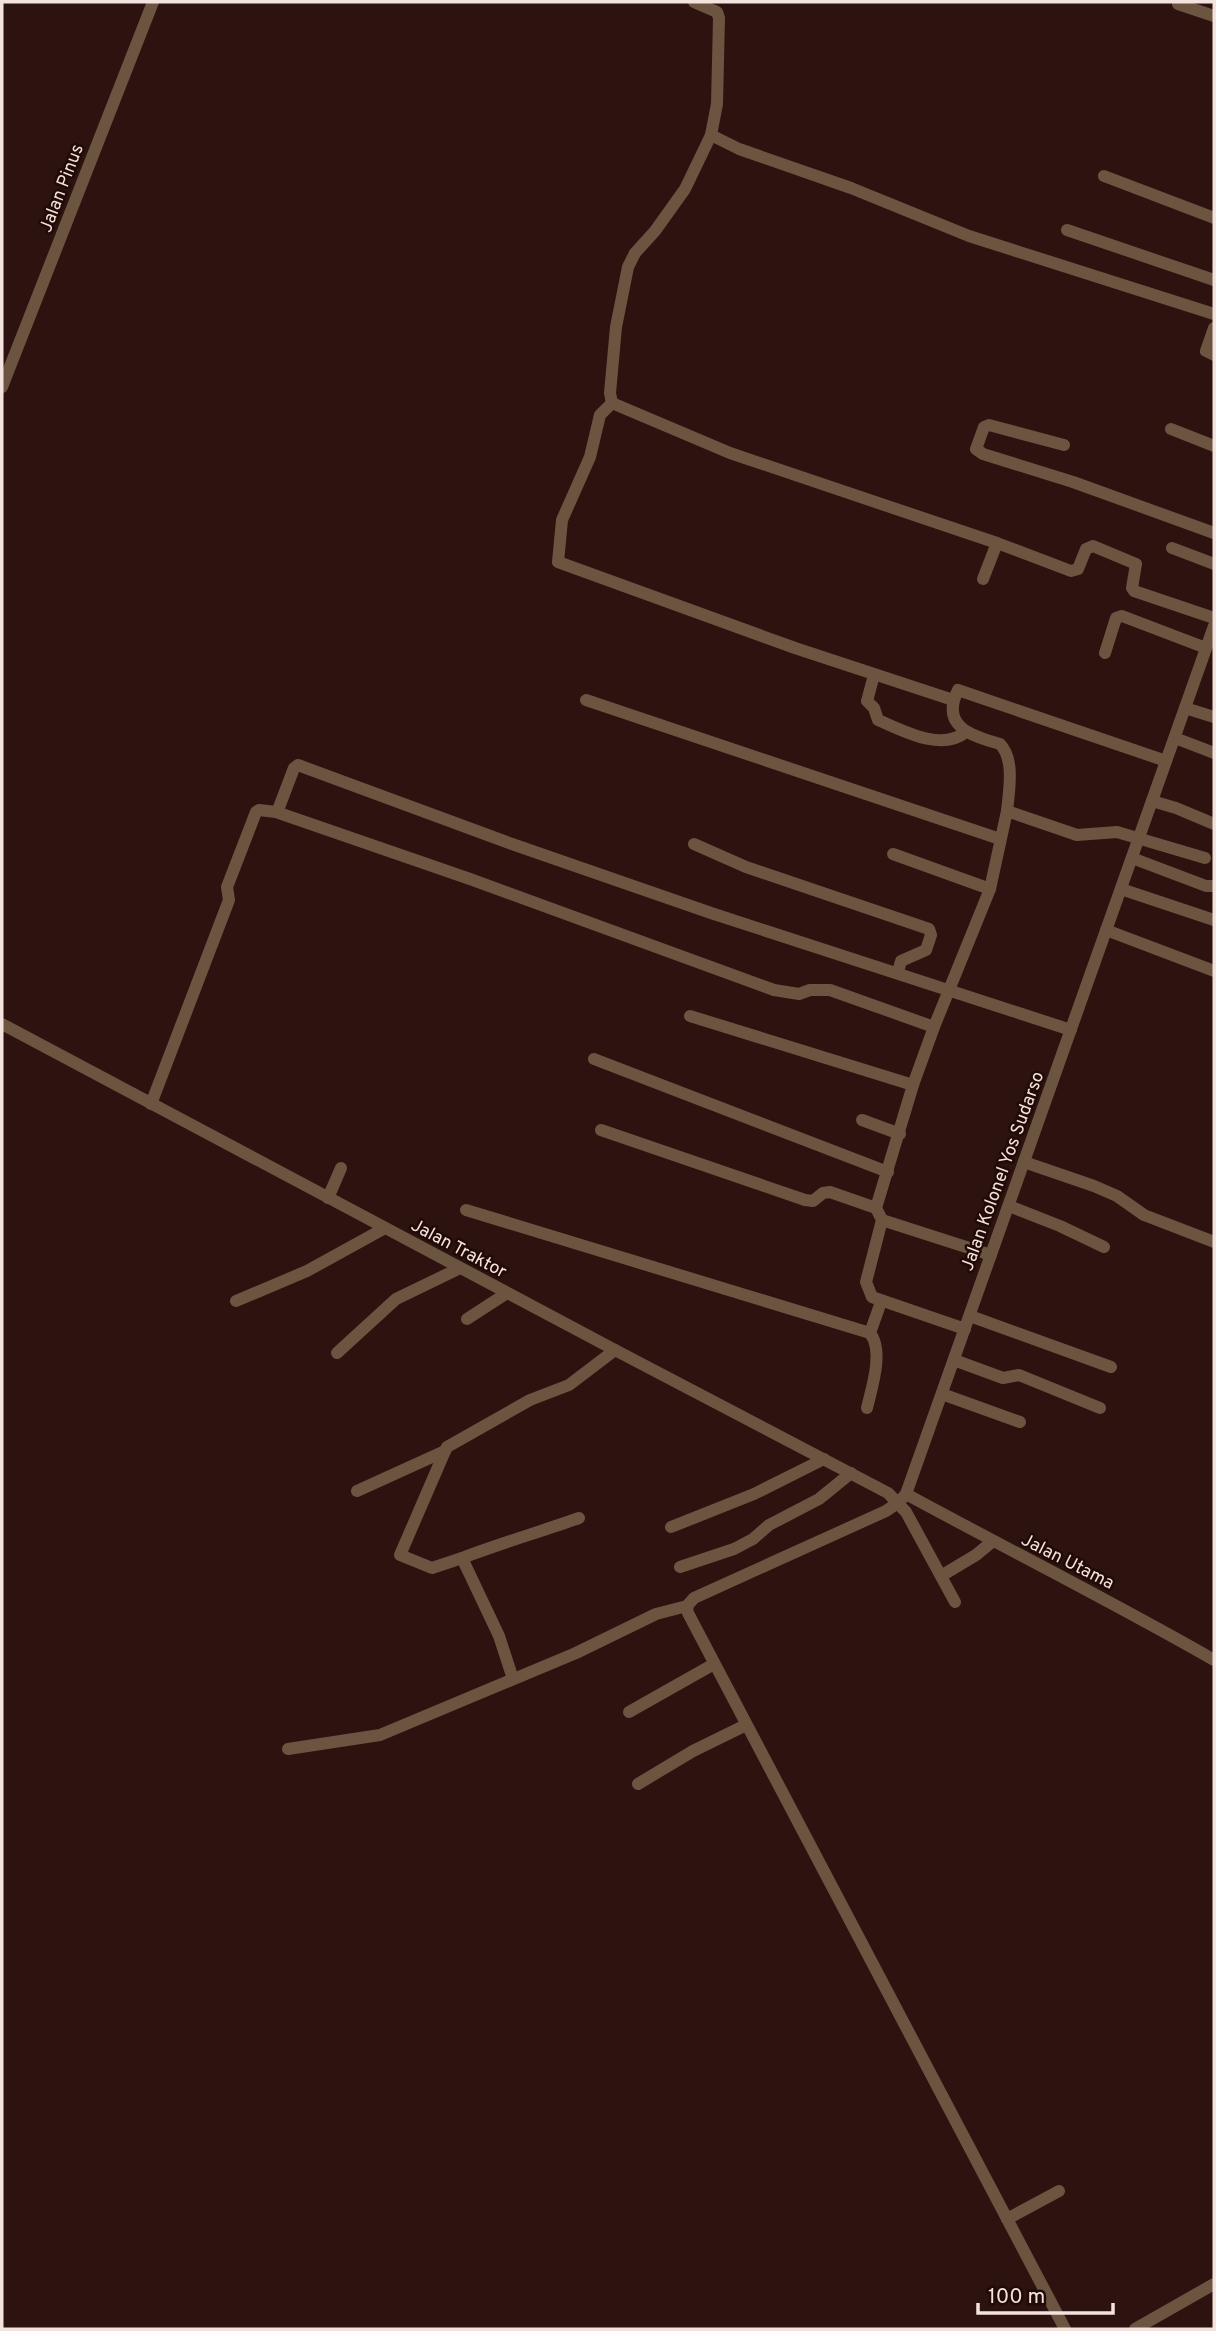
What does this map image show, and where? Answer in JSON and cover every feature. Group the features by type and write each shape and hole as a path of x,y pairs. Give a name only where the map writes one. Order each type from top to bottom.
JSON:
{"street":[{"name":"Jalan Pinus","path":"2,387 153,2"},
{"path":"612,403 610,393 616,327 628,267 635,253 655,231 685,189 711,135 718,104 719,18 717,12 694,2"},
{"path":"1178,4 1214,16"},
{"path":"711,135 739,149 851,188 969,236 1214,314"},
{"path":"1104,176 1214,218"},
{"path":"1068,230 1214,280"},
{"path":"1214,328 1206,349 1214,355"},
{"path":"612,403 730,453 1073,571 1078,569 1086,549 1093,546 1136,564 1132,588 1134,591 1214,618"},
{"path":"612,403 600,415 590,457 562,520 558,562 874,675 953,700"},
{"path":"1065,445 989,425 984,427 976,449 983,454 1073,482 1214,533"},
{"path":"1171,429 1214,446"},
{"path":"983,579 997,543"},
{"path":"1172,548 1214,564"},
{"path":"1105,653 1116,618 1122,616 1208,653"},
{"name":"Jalan Kolonel Yos Sudarso","path":"903,1498 1185,708 1208,653 1214,626"},
{"path":"874,675 867,701 874,708 878,720 940,741 957,739 966,732"},
{"path":"965,1329 881,1302 872,1297 866,1282 888,1172 913,1085 948,990 990,889 1007,811 1009,766 1005,749 1000,744 966,732 954,718 953,700 960,690 1166,761"},
{"path":"586,700 1000,839"},
{"path":"1185,708 1214,717"},
{"path":"1175,737 1214,753"},
{"path":"276,812 295,766 300,765 512,844 834,954 898,972 1071,1030"},
{"path":"1152,801 1214,824"},
{"path":"151,1104 229,900 227,887 256,812 262,809 470,879 774,990 799,994 810,990 830,990 934,1027"},
{"path":"1007,811 1077,835 1113,831 1205,858"},
{"path":"694,844 746,867 929,929 931,935 926,950 901,961 898,972"},
{"path":"892,854 990,889"},
{"path":"1132,858 1206,886 1214,886"},
{"path":"1121,889 1214,920"},
{"path":"1107,930 1214,971"},
{"path":"690,1016 913,1085"},
{"name":"Jalan Traktor","path":"2,1024 615,1350 888,1493 903,1498"},
{"path":"594,1059 888,1172"},
{"path":"862,1121 900,1134"},
{"path":"601,1130 805,1200 815,1201 823,1193 830,1192 879,1214 991,1255"},
{"path":"1024,1162 1094,1186 1117,1196 1144,1215 1214,1242"},
{"path":"328,1198 341,1168"},
{"path":"1009,1206 1104,1247"},
{"path":"466,1210 870,1333 875,1341 875,1358 874,1378 867,1408"},
{"path":"236,1301 307,1271 385,1228"},
{"path":"337,1353 396,1299 460,1268"},
{"path":"467,1320 507,1293"},
{"path":"870,1333 881,1302"},
{"path":"970,1316 1111,1367"},
{"path":"579,1518 513,1538 432,1568 400,1555 447,1447 530,1400 569,1385 615,1350"},
{"path":"954,1360 1003,1378 1019,1375 1100,1408"},
{"path":"942,1394 1020,1422"},
{"path":"357,1491 445,1451"},
{"path":"671,1527 754,1494 824,1459"},
{"path":"680,1567 734,1549 753,1539 769,1525 819,1499 851,1473"},
{"path":"288,1749 380,1735 411,1724 576,1653 656,1614 687,1605 694,1598 886,1511 903,1498 955,1602"},
{"name":"Jalan Utama","path":"903,1498 1136,1615 1214,1660"},
{"path":"941,1576 976,1555 993,1541"},
{"path":"462,1558 499,1636 513,1679"},
{"path":"687,1605 688,1613 714,1664 1065,2329"},
{"path":"629,1712 714,1664"},
{"path":"638,1784 693,1751 746,1725"},
{"path":"1007,2218 1059,2191"},
{"path":"1135,2329 1214,2284"}]}
